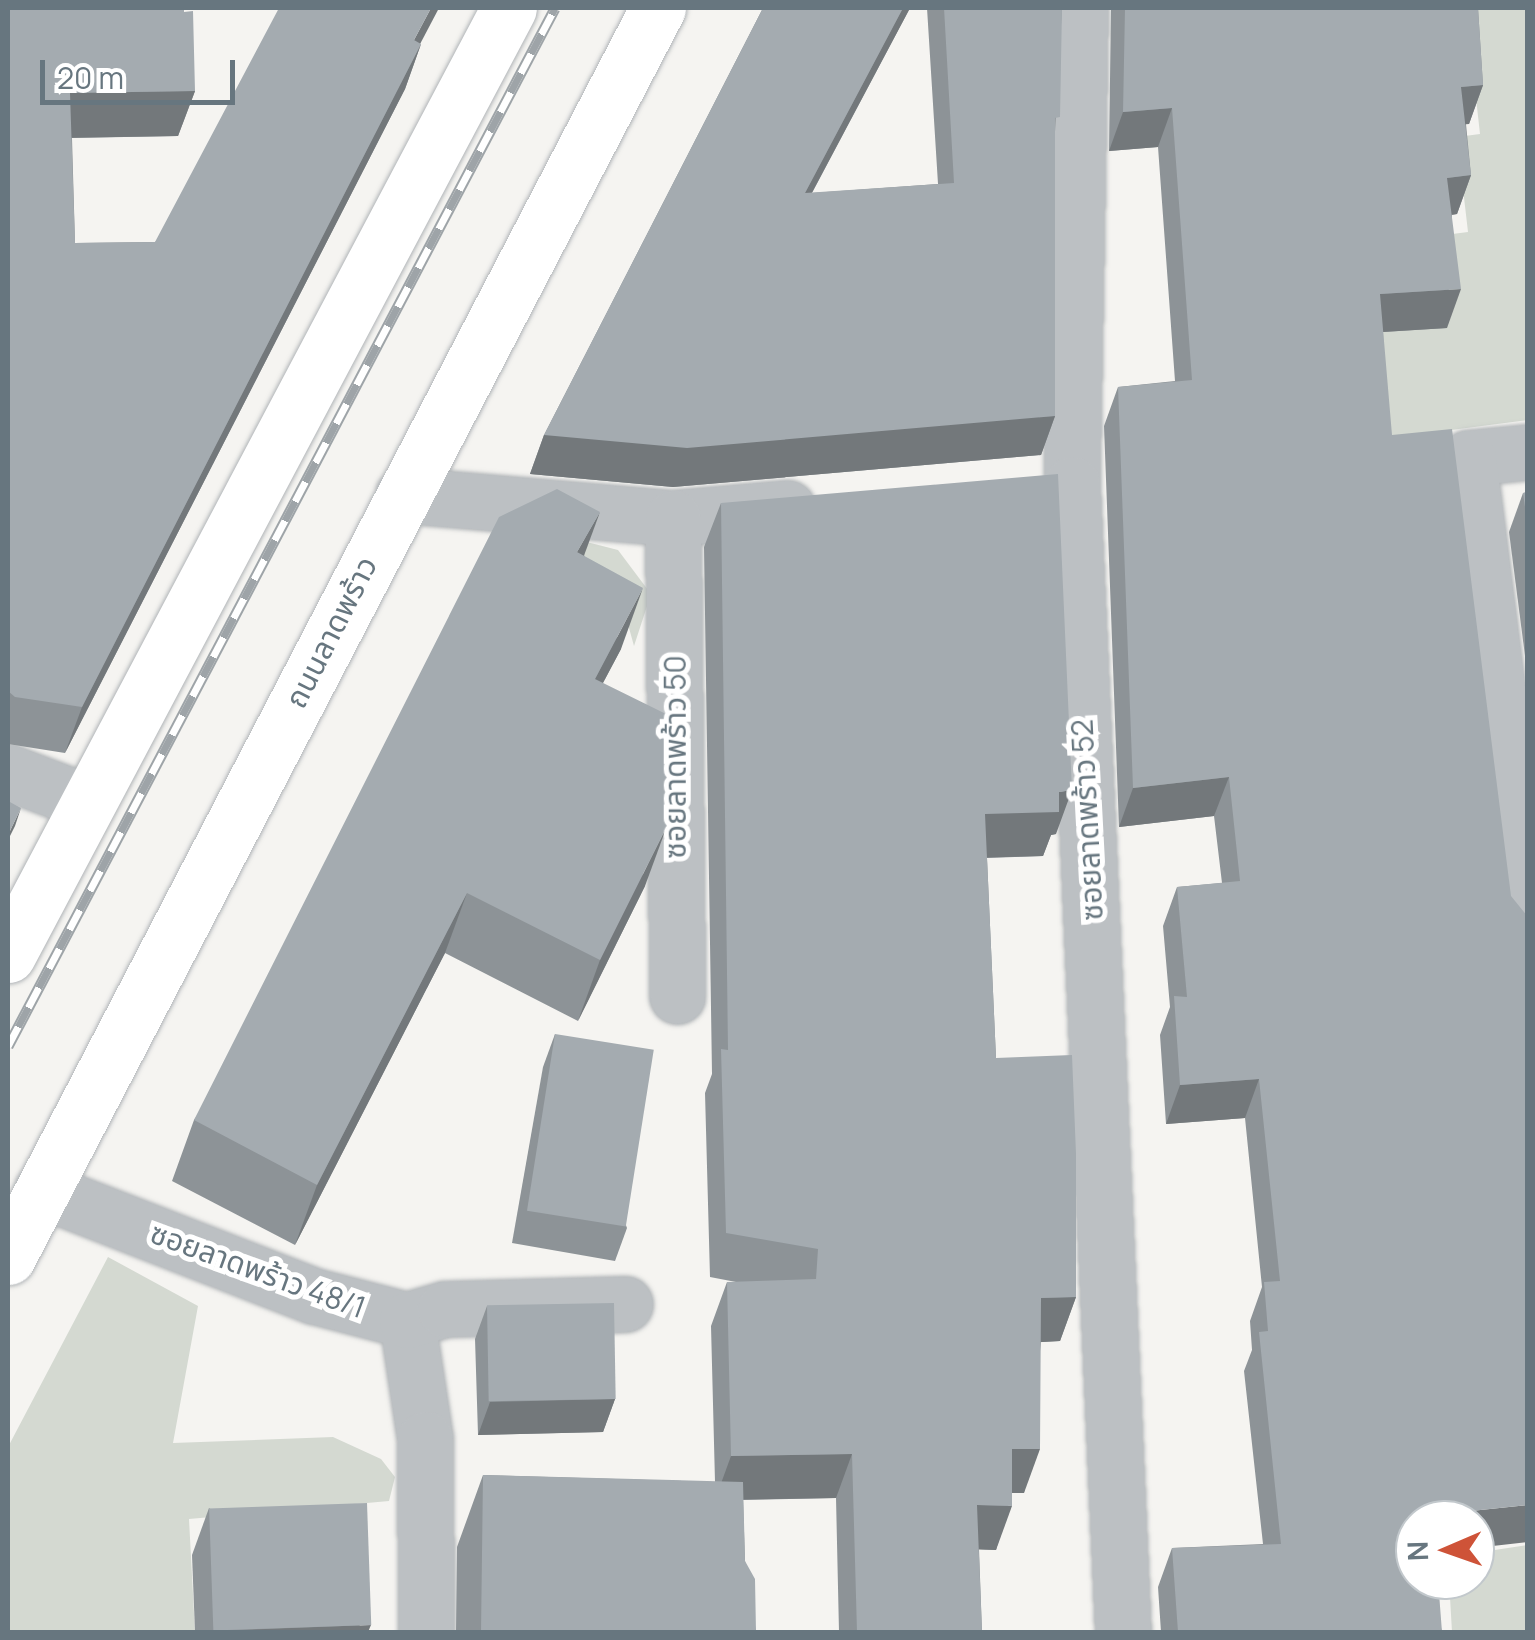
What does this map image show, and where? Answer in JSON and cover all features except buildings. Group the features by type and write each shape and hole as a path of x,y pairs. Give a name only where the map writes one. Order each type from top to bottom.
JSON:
{"main road":[{"name":"ถนนลาดพร้าว","path":"8,1258 658,8"},
{"path":"8,954 499,11"}],"street":[{"name":"ซอยลาดพร้าว 52","path":"1080,8 1072,484 1123,1632"},
{"path":"1528,452 1468,458 1528,931"},
{"path":"1016,489 1072,484"},
{"path":"403,494 673,518 844,503"},
{"name":"ซอยลาดพร้าว 50","path":"673,518 677,996"},
{"path":"8,772 86,802"},
{"name":"ซอยลาดพร้าว 48/1","path":"42,1190 314,1296 407,1320 425,1438 426,1632"},
{"path":"407,1320 445,1309 625,1304"}],"shaded area":[{"path":"1466,8 1527,8 1527,420 1390,438 1366,245 1468,232 1457,137 1480,134"},
{"path":"571,538 618,550 651,594 634,646 618,588 535,549"},
{"path":"108,1257 198,1306 173,1443 333,1437 381,1459 395,1477 389,1501 189,1519 195,1632 8,1632 8,1447"},
{"path":"1527,1545 1527,1632 1452,1632 1450,1600 1495,1600 1495,1550"}],"railway":[{"path":"8,1046 555,8"}]}
